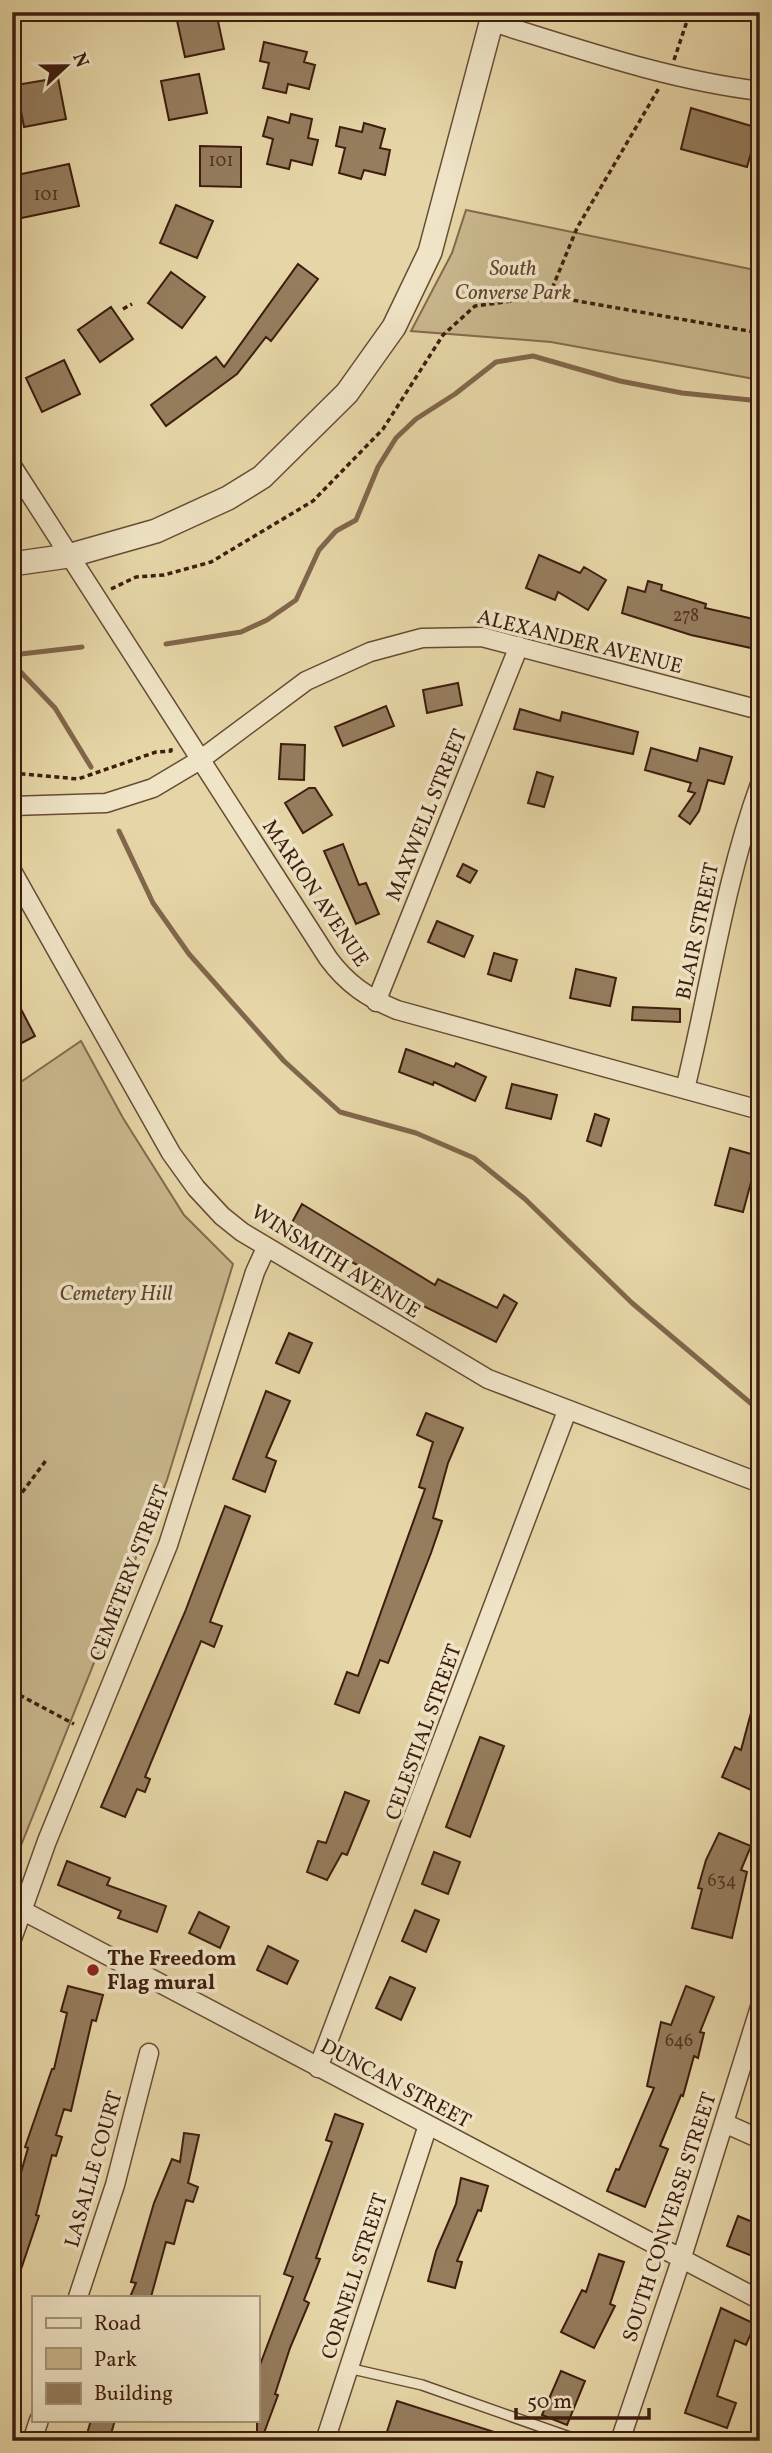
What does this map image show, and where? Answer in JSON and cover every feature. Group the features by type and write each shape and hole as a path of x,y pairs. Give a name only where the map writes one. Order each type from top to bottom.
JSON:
{"street":[{"path":"12,564 68,556 156,531 228,498 262,477 347,393 394,327 430,251 493,17 566,47 666,73 760,91"},
{"name":"MARION AVENUE","path":"12,466 328,958 349,983 376,1002 760,1110"},
{"name":"ALEXANDER AVENUE","path":"12,806 106,803 153,788 200,760 306,681 370,652 422,638 452,635 482,638 760,710"},
{"name":"MAXWELL STREET","path":"376,1002 519,646"},
{"name":"BLAIR STREET","path":"685,1090 732,873 760,784"},
{"name":"WINSMITH AVENUE","path":"12,872 171,1153 196,1188 222,1216 266,1248 488,1379 760,1483"},
{"name":"CEMETERY STREET","path":"12,1939 17,1908 168,1545 255,1272 266,1248"},
{"name":"CELESTIAL STREET","path":"318,2068 567,1411"},
{"name":"DUNCAN STREET","path":"17,1908 760,2300"},
{"name":"SOUTH CONVERSE STREET","path":"624,2440 760,2007"},
{"name":"LASALLE COURT","path":"78,2296 115,2185 149,2053"},
{"path":"724,2123 760,2139"},
{"name":"CORNELL STREET","path":"325,2441 428,2125"},
{"path":"32,2441 37,2422"}],"lane":[{"path":"348,2368 422,2385 581,2441"}],"path":[{"path":"549,296 577,228 676,57 690,12"},
{"path":"109,590 136,577 164,575 211,562 313,501 383,429 443,335 475,306 549,296 760,333"},
{"path":"123,309 132,304"},
{"path":"12,773 78,779 156,752 171,751"},
{"path":"12,1506 47,1460"},
{"path":"12,1691 74,1724"}],"green space":[{"name":"South Converse Park","path":"466,210 760,271 760,380 551,342 411,331 452,253"},
{"name":"Cemetery Hill","path":"81,1041 123,1118 184,1215 233,1264 167,1480 12,1868 12,1088"}],"building":[{"path":"191,12 216,12 224,49 185,57 176,16"},
{"path":"264,42 307,52 304,62 315,65 309,89 288,84 286,93 263,88 269,63 260,61"},
{"path":"199,74 207,113 169,120 161,81"},
{"path":"58,78 66,119 24,127 16,85"},
{"path":"691,108 758,128 747,167 681,149"},
{"path":"291,114 312,119 308,138 318,140 312,165 291,160 289,169 267,164 273,139 263,136 268,117 289,123"},
{"path":"364,123 385,129 380,148 390,150 385,175 364,170 361,179 339,173 345,148 336,146 340,127 362,132"},
{"path":"200,146 241,147 241,187 200,186"},
{"path":"69,164 79,206 12,220 12,176"},
{"path":"176,205 213,221 197,258 160,243"},
{"path":"298,264 318,279 271,341 266,337 237,374 166,426 151,405 216,357 224,367"},
{"path":"171,272 205,297 182,328 148,303"},
{"path":"111,307 133,339 100,362 78,330"},
{"path":"64,360 80,394 42,412 26,378"},
{"path":"539,555 580,573 584,567 606,580 588,610 558,592 555,600 526,588"},
{"path":"648,581 662,585 661,590 706,604 705,608 758,620 751,648 691,635 622,613 628,587 645,592"},
{"path":"458,683 462,705 427,713 423,690"},
{"path":"386,706 394,726 343,746 335,727"},
{"path":"520,709 560,721 562,712 638,732 633,754 514,729"},
{"path":"281,744 305,745 304,780 279,779"},
{"path":"651,748 697,761 700,748 732,757 724,784 708,780 699,811 690,824 679,816 695,793 688,791 691,783 645,770"},
{"path":"537,772 553,777 544,807 528,803"},
{"path":"309,788 315,788 332,815 303,833 285,803"},
{"path":"343,844 359,885 366,883 379,914 356,924 324,851"},
{"path":"463,864 477,871 470,883 457,876"},
{"path":"437,921 473,936 464,957 428,942"},
{"path":"494,953 517,960 511,981 488,974"},
{"path":"576,969 616,978 610,1006 570,998"},
{"path":"12,992 35,1036 12,1048"},
{"path":"633,1007 680,1009 680,1022 632,1020"},
{"path":"406,1049 454,1067 456,1063 486,1077 475,1101 434,1082 433,1085 399,1072"},
{"path":"512,1084 557,1095 551,1119 506,1108"},
{"path":"595,1114 609,1119 601,1146 587,1141"},
{"path":"730,1148 758,1156 743,1212 715,1205"},
{"path":"302,1204 435,1285 438,1279 497,1308 504,1295 517,1303 496,1342 407,1298 382,1282 383,1279 289,1228"},
{"path":"289,1333 312,1343 299,1373 276,1363"},
{"path":"266,1391 290,1401 266,1457 276,1461 265,1492 233,1479"},
{"path":"426,1413 463,1428 448,1463 433,1518 442,1521 431,1553 388,1663 380,1660 359,1713 335,1704 347,1672 358,1676 425,1489 419,1487 433,1442 417,1435"},
{"path":"225,1506 250,1516 210,1622 222,1626 214,1647 201,1641 145,1777 150,1779 145,1792 137,1789 125,1817 101,1807 185,1612"},
{"path":"755,1698 760,1699 760,1794 722,1777 735,1747 741,1750"},
{"path":"480,1737 504,1746 470,1837 446,1827"},
{"path":"345,1792 369,1801 347,1855 342,1853 327,1880 307,1872 318,1841 326,1843"},
{"path":"719,1833 751,1846 741,1870 747,1872 732,1938 692,1928 702,1889 698,1888 706,1860"},
{"path":"434,1852 460,1862 448,1894 422,1884"},
{"path":"67,1861 110,1878 107,1885 166,1906 157,1932 118,1918 121,1911 58,1885"},
{"path":"415,1910 439,1920 426,1952 402,1941"},
{"path":"199,1912 229,1927 220,1948 189,1933"},
{"path":"268,1946 298,1961 287,1984 257,1970"},
{"path":"390,1977 415,1988 401,2020 376,2008"},
{"path":"68,1986 103,1995 96,2021 92,2020 71,2111 64,2109 56,2135 62,2137 56,2156 52,2155 36,2215 39,2216 16,2284 12,2283 12,2204 28,2148 25,2147 54,2069 67,2013 61,2011"},
{"path":"686,1986 714,1997 700,2032 704,2033 698,2058 694,2056 683,2096 681,2095 660,2146 668,2149 645,2207 607,2191 616,2169 619,2170 654,2088 647,2086 661,2022 671,2025"},
{"path":"335,2114 363,2124 316,2258 320,2259 304,2300 309,2303 290,2348 275,2394 278,2395 261,2441 257,2441 259,2368 293,2277 284,2274 332,2142 326,2140"},
{"path":"184,2133 199,2135 188,2183 198,2187 193,2202 186,2200 174,2244 166,2242 151,2296 130,2296 136,2283 131,2282 154,2203 172,2159 180,2162"},
{"path":"461,2178 488,2186 481,2211 478,2210 457,2261 462,2262 455,2288 428,2281 436,2251 456,2204"},
{"path":"738,2216 760,2225 760,2259 727,2246"},
{"path":"599,2254 624,2262 610,2304 615,2306 594,2348 561,2332 582,2290 586,2292"},
{"path":"721,2308 755,2324 746,2345 735,2340 717,2396 736,2403 727,2428 685,2413"},
{"path":"561,2371 585,2381 567,2425 542,2415"},
{"path":"397,2401 513,2438 513,2441 384,2441"},
{"path":"90,2422 114,2422 109,2441 85,2441"}],"waterway":[{"path":"166,644 241,632 267,620 296,600 319,550 336,531 356,520 378,467 396,438 416,419 455,394 496,362 533,356 620,381 682,393 760,401"},
{"path":"12,655 82,647"},
{"path":"12,663 55,708 91,767"},
{"path":"119,831 153,903 189,954 284,1061 340,1112 416,1133 474,1158 525,1199 632,1303 760,1411"}],"place":[{"name":"The Freedom Flag mural","path":"93,1970"}]}
